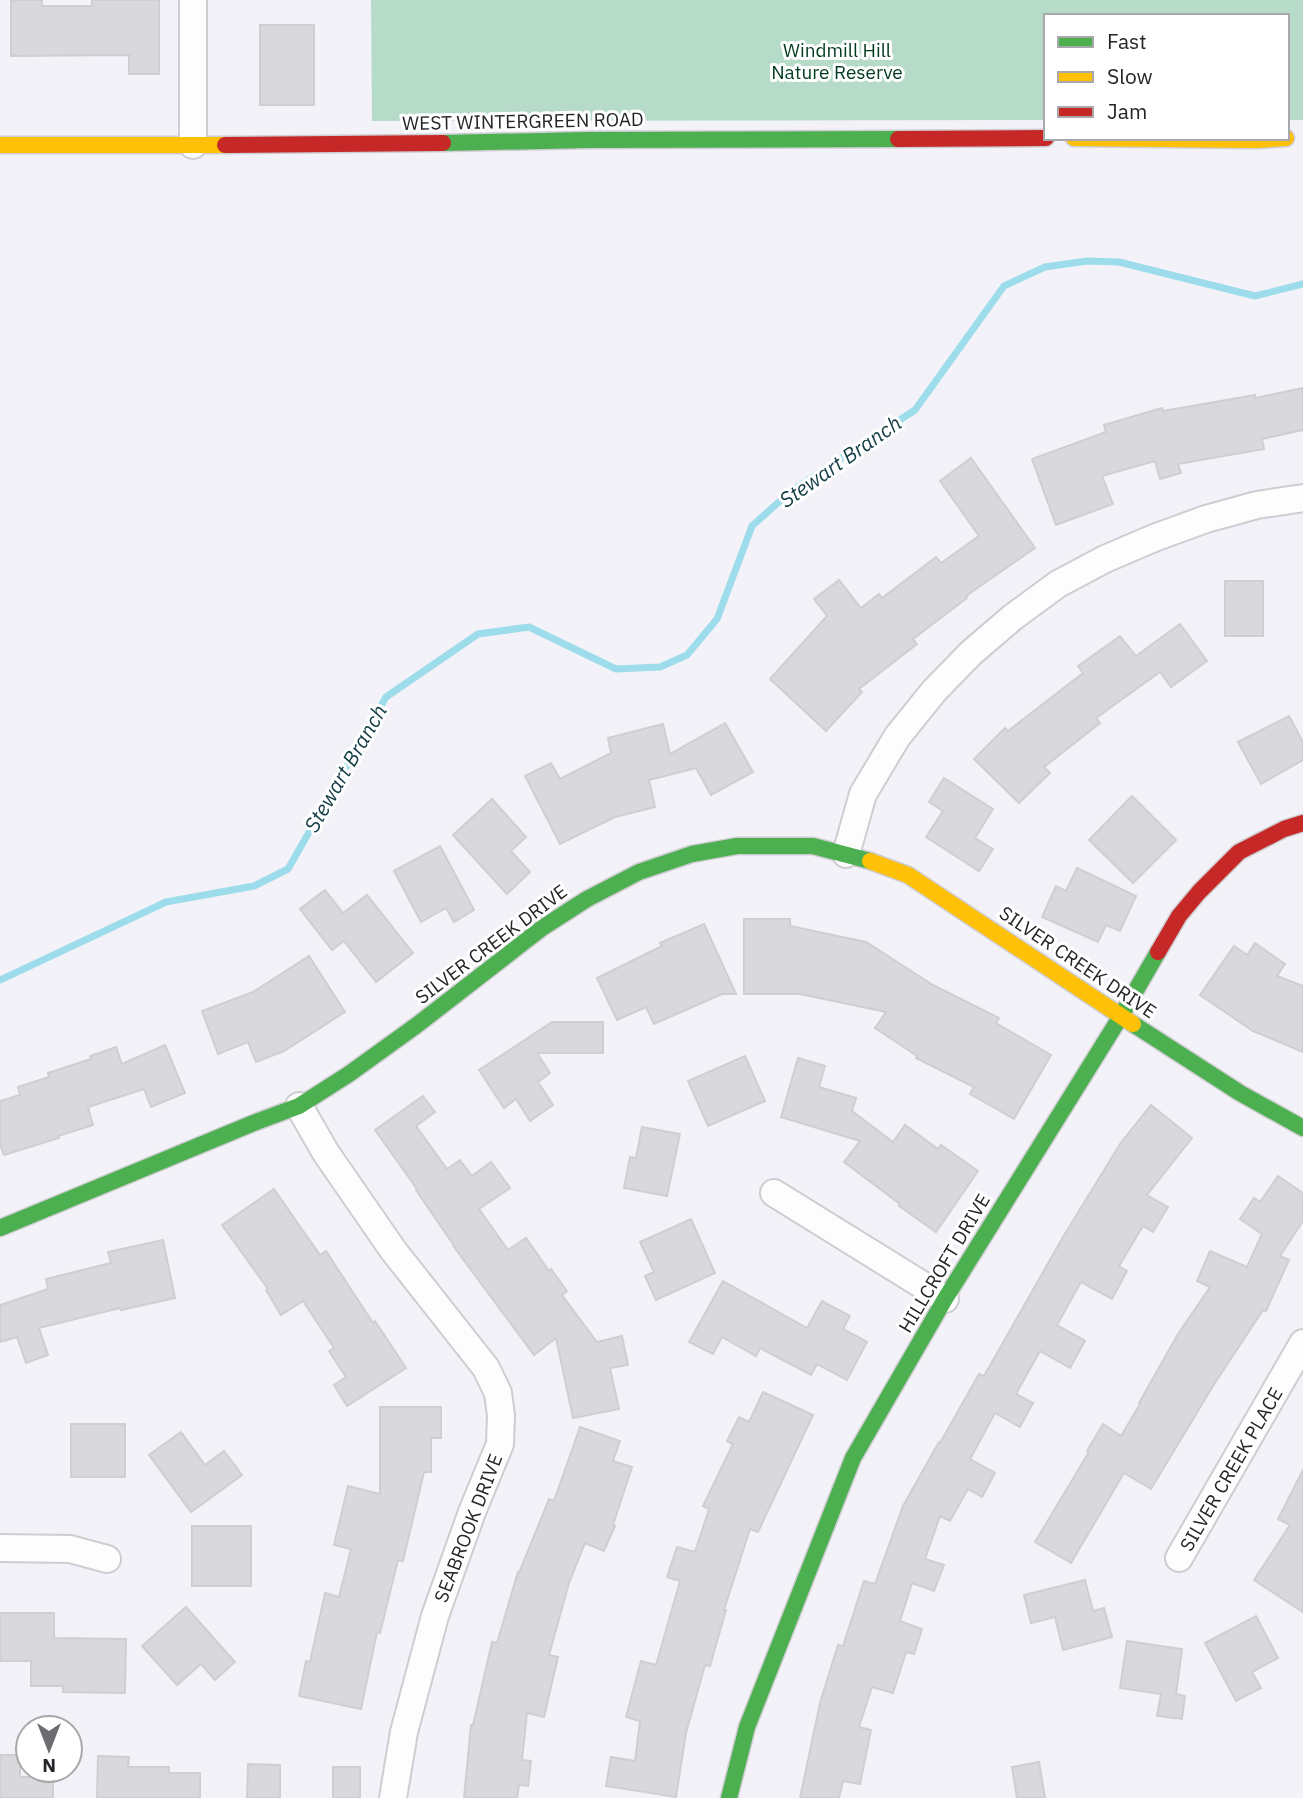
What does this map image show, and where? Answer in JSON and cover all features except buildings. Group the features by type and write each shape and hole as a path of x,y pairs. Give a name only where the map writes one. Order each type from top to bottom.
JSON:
{"street":[{"path":"193,0 193,145"},
{"name":"WEST WINTERGREEN ROAD","path":"0,145 366,145 588,140 1044,138"},
{"path":"846,854 863,794 897,737 934,691 971,653 1013,618 1058,584 1105,559 1154,538 1206,519 1257,505 1303,498"},
{"name":"HILLCROFT DRIVE","path":"729,1798 747,1727 853,1458 945,1299 1121,1016 1179,916 1240,852 1284,829 1303,823"},
{"name":"SILVER CREEK DRIVE","path":"0,1228 299,1106 417,1025 542,928 587,899 639,872 692,854 737,846 813,846 875,862 908,875 1241,1093 1303,1128"},
{"name":"SEABROOK DRIVE","path":"299,1106 326,1153 393,1250 486,1368 498,1393 500,1444 472,1512 435,1616 404,1731 393,1798"},
{"path":"774,1193 945,1299"},
{"name":"SILVER CREEK PLACE","path":"1179,1558 1303,1343"},
{"path":"0,1548 70,1549 107,1559"}],"green space":[{"name":"Windmill Hill Nature Reserve","path":"371,0 1303,0 1303,120 1289,120 1289,14 1044,14 1044,120 372,121"}],"waterway":[{"name":"Stewart Branch","path":"0,980 166,902 254,886 288,869 386,697 478,634 529,627 616,669 660,667 687,655 717,619 752,526 790,492 915,410 1004,286 1045,267 1087,261 1119,262 1255,296 1303,284"}],"traffic: fast":[{"path":"443,143 898,139"},
{"path":"0,1228 299,1106 417,1025 542,928 587,899 639,872 692,854 737,846 813,846 870,861"},
{"path":"729,1798 747,1727 853,1458 945,1299 1158,952"},
{"path":"1133,1024 1240,1093 1303,1128"}],"traffic: slow":[{"path":"0,145 225,145"},
{"path":"870,861 908,875 1133,1024"}],"traffic: jam":[{"path":"898,139 1044,138"},
{"path":"225,145 443,143"},
{"path":"1158,952 1179,916 1239,852 1284,829 1303,823"}]}
